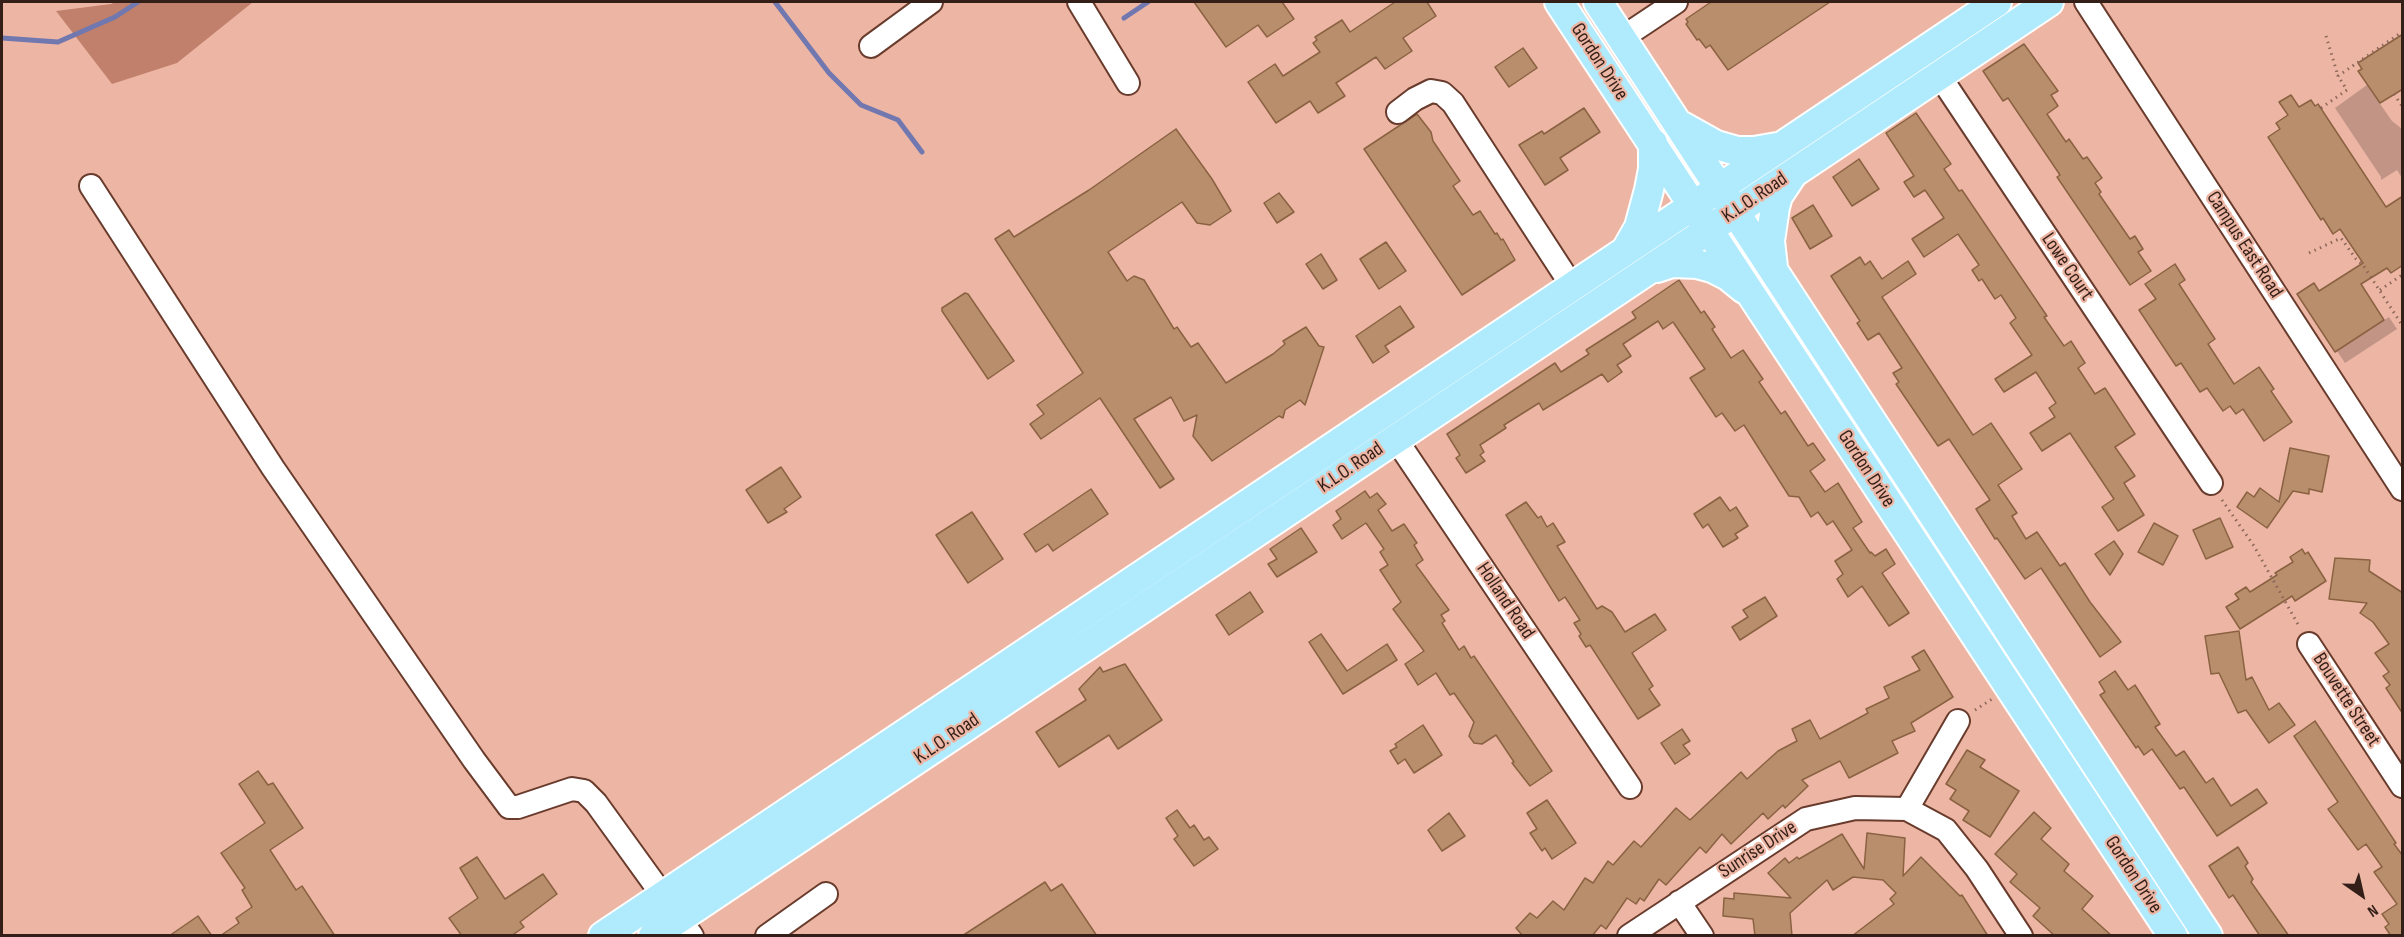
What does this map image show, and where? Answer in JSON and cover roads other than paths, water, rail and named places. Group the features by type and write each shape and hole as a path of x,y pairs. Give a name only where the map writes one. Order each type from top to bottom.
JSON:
{"main road":[{"name":"Gordon Drive","path":"1559,2 2173,936"},
{"name":"Gordon Drive","path":"1598,2 2208,936"},
{"name":"K.L.O. Road","path":"603,936 678,916 2049,2"},
{"name":"K.L.O. Road","path":"653,936 1380,415 1923,51 1984,5"},
{"path":"1680,125 1709,142 1737,151 1754,151 1782,146"},
{"path":"1626,250 1639,227 1649,190 1653,169 1653,143"},
{"path":"1773,268 1770,241 1778,196 1793,173"},
{"path":"1643,273 1672,263 1697,264 1728,276 1754,297"}],"street":[{"path":"871,46 931,2"},
{"path":"1079,2 1128,83"},
{"path":"1622,38 1676,2"},
{"name":"Campus East Road","path":"2086,2 2403,489"},
{"name":"Lowe Court","path":"1923,51 2211,483"},
{"path":"1398,112 1415,99 1431,91 1442,93 1453,103 1572,286"},
{"path":"91,186 273,468 474,760 509,807 518,807 572,789 585,792 597,803 678,916"},
{"name":"Holland Road","path":"1380,415 1630,787"},
{"name":"Bouvette Street","path":"2309,644 2403,786"},
{"path":"1907,809 1958,721"},
{"name":"Sunrise Drive","path":"1629,936 1806,819 1855,808 1907,809 1946,830 1977,869 2021,936"},
{"path":"767,936 826,894"},
{"path":"1679,902 1702,936"}],"waterway":[{"path":"2,38 58,42 115,17 138,2"},
{"path":"775,2 829,73 861,105 898,120 922,152"},
{"path":"1124,18 1148,2"}]}
